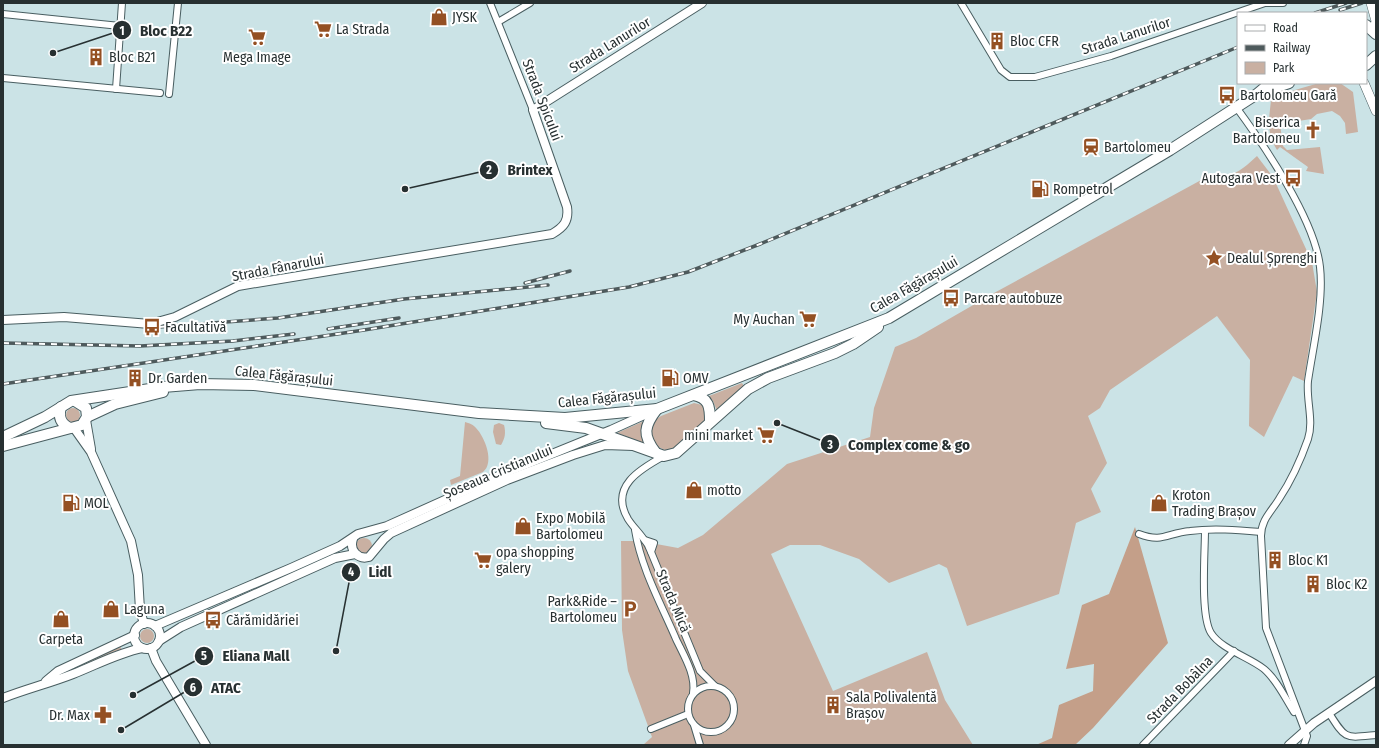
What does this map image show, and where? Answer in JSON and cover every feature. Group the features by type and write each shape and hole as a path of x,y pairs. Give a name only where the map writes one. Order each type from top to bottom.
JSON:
{"main road":[{"path":"1366,12 1370,3"},
{"path":"1370,3 1376,22 1372,30"},
{"path":"1367,64 1376,56"},
{"name":"Calea Făgărașului","path":"3,446 80,426 87,419 115,404 180,387 200,384 254,385 480,413 565,418 657,409 889,318 1052,219 1163,154 1257,94 1269,84"},
{"name":"Calea Făgărașului","path":"1257,94 1286,84"},
{"path":"1364,84 1376,111"},
{"path":"657,409 650,418 646,430 648,441 660,454 676,453 739,396 758,383 842,350 854,344 889,318"},
{"name":"Calea Făgărașului","path":"3,437 61,407 67,402 84,398 155,388 180,387"},
{"path":"694,395 701,396 708,403 710,421"},
{"path":"75,401 86,408 87,419"},
{"path":"61,407 60,419 64,424 72,428"},
{"name":"Calea Făgărașului","path":"480,413 490,418 565,425 604,433 660,454"}],"street":[{"path":"116,89 122,3"},
{"path":"169,94 178,3"},
{"name":"Strada Spicului","path":"490,3 533,110 567,207 568,219 560,229"},
{"path":"498,22 530,3"},
{"name":"Strada Lanurilor","path":"533,110 702,3"},
{"name":"Strada Lanurilor","path":"961,3 1001,70 1007,76 1019,78 1035,77 1111,56 1237,12"},
{"name":"Strada Lanurilor","path":"1238,12 1264,3 1283,3"},
{"path":"3,14 120,26"},
{"path":"3,78 160,93"},
{"path":"1236,107 1274,164 1303,216 1315,245 1321,272 1318,311 1307,392 1310,424 1308,438 1279,499 1263,521 1261,532 1266,628 1299,720 1307,736 1304,745"},
{"name":"Strada Fânarului","path":"3,320 64,317 150,324 175,317 238,286 474,248 552,234 560,229"},
{"name":"Șoseaua Cristianului","path":"156,626 233,594 353,539 358,534 387,526 506,473 604,433 657,409"},
{"path":"87,419 91,452"},
{"path":"72,428 91,452 130,541 135,555 140,610 144,624"},
{"name":"Șoseaua Cristianului","path":"159,641 180,627 335,558 355,554 366,558 372,554 391,533 507,480 600,446 638,445"},
{"path":"635,530 624,510 623,493 632,477 660,454"},
{"path":"1139,534 1156,539 1183,532 1205,530 1232,529 1261,532"},
{"name":"Strada Mică","path":"635,530 645,540 651,552 700,671 715,686 728,693 732,699 733,715 724,728 717,731 702,731"},
{"name":"Strada Mică","path":"635,530 637,544 646,569 689,668 694,686 693,693 689,700 688,714"},
{"name":"Strada Bobâlna","path":"1205,530 1206,612 1208,626 1212,634 1219,641 1256,664 1271,676 1299,720"},
{"path":"365,533 375,538 376,548"},
{"path":"353,539 352,547 355,554"},
{"name":"Strada Mică","path":"645,540 654,543 651,552"},
{"path":"3,698 44,683 62,679 125,652 142,648 151,648 159,641 160,635 156,626 144,624 138,628 135,635 136,643 142,648"},
{"path":"44,683 58,671 135,635"},
{"path":"151,648 156,661 206,745"},
{"name":"Strada Bobâlna","path":"1143,745 1234,651"},
{"path":"1289,745 1304,730 1376,681"},
{"path":"693,693 698,688 715,686"},
{"path":"1329,713 1346,736 1352,738 1376,735"},
{"path":"651,729 688,714 694,724 699,744"},
{"path":"694,724 702,731 699,744"}],"green space":[{"path":"1316,84 1341,84 1353,92 1358,132 1346,134 1345,123 1340,116 1332,111 1317,114 1311,119 1280,124 1283,146 1287,150 1320,147 1324,174 1306,171 1308,167 1280,147 1277,150 1271,137 1269,126 1271,100 1295,90"},
{"path":"1257,156 1273,177 1312,262 1317,292 1304,381 1293,376 1264,437 1249,426 1250,360 1217,316 1110,390 1100,408 1088,416 1107,463 1091,489 1101,512 1076,523 1059,594 967,626 947,568 939,564 889,583 859,559 820,545 790,545 771,554 833,691 927,652 945,700 973,745 643,745 652,737 628,671 622,630 621,541 640,541 678,548 703,535 787,464 870,437 874,408 895,347 916,338 994,293 1203,179 1227,176 1239,171"},
{"path":"742,383 744,386 717,411 709,396"},
{"path":"694,403 702,405 705,409 705,420 674,449 665,450 656,446 649,431 652,422 661,416"},
{"path":"73,408 78,410 80,415 78,420 73,422 68,420 66,415 68,410"},
{"path":"644,421 646,444 617,433"},
{"path":"465,422 474,426 483,437 488,456 487,468 483,472 451,485 450,480 460,476"},
{"path":"499,423 504,425 505,431 501,445 496,444 493,432 494,425"},
{"path":"364,538 371,543 372,546 367,553 364,554 357,549 356,546 361,539"},
{"path":"147,629 152,631 154,636 152,641 147,643 142,641 140,636 142,631"},
{"path":"120,646 122,650 54,679 71,667"}],"shaded area":[{"path":"1135,527 1168,643 1093,728 1075,745 1036,745 1052,738 1059,705 1093,691 1094,664 1066,669 1082,605 1109,594"}],"railway":[{"path":"1318,12 1346,3"},
{"path":"1340,10 1362,3"},
{"path":"3,384 364,330 629,287 688,272 760,244 1237,47"},
{"path":"525,283 570,271"},
{"path":"159,327 278,318 404,299 548,285"},
{"path":"328,329 399,318"},
{"path":"3,343 140,346 233,341 294,334"}],"place":[{"name":"JYSK","path":"439,17"},
{"name":"La Strada","path":"323,29"},
{"name":"Mega Image","path":"257,37"},
{"name":"Bloc CFR","path":"997,41"},
{"name":"Bloc B22","path":"53,53"},
{"name":"Bloc B21","path":"96,57"},
{"name":"Bartolomeu Gară","path":"1227,95"},
{"name":"Biserica Bartolomeu","path":"1313,130"},
{"name":"Bartolomeu","path":"1091,147"},
{"name":"Autogara Vest","path":"1293,178"},
{"name":"Brintex","path":"405,189"},
{"name":"Rompetrol","path":"1040,189"},
{"name":"Dealul Șprenghi","path":"1214,258"},
{"name":"Parcare autobuze","path":"951,298"},
{"name":"My Auchan","path":"808,319"},
{"name":"Facultativă","path":"152,327"},
{"name":"Dr. Garden","path":"135,378"},
{"name":"OMV","path":"670,378"},
{"name":"Complex come & go","path":"777,423"},
{"name":"mini market","path":"766,435"},
{"name":"motto","path":"694,490"},
{"name":"MOL","path":"71,503"},
{"name":"Kroton Trading Brașov","path":"1159,503"},
{"name":"Expo Mobilă Bartolomeu","path":"523,526"},
{"name":"opa shopping galery","path":"483,560"},
{"name":"Bloc K1","path":"1275,560"},
{"name":"Bloc K2","path":"1313,584"},
{"name":"Laguna","path":"111,609"},
{"name":"Park&Ride – Bartolomeu","path":"630,609"},
{"name":"Carpeta","path":"61,619"},
{"name":"Cărămidăriei","path":"213,620"},
{"name":"Lidl","path":"336,651"},
{"name":"Eliana Mall","path":"133,695"},
{"name":"Sala Polivalentă Brașov","path":"833,705"},
{"name":"Dr. Max","path":"103,715"},
{"name":"ATAC","path":"121,730"}]}
